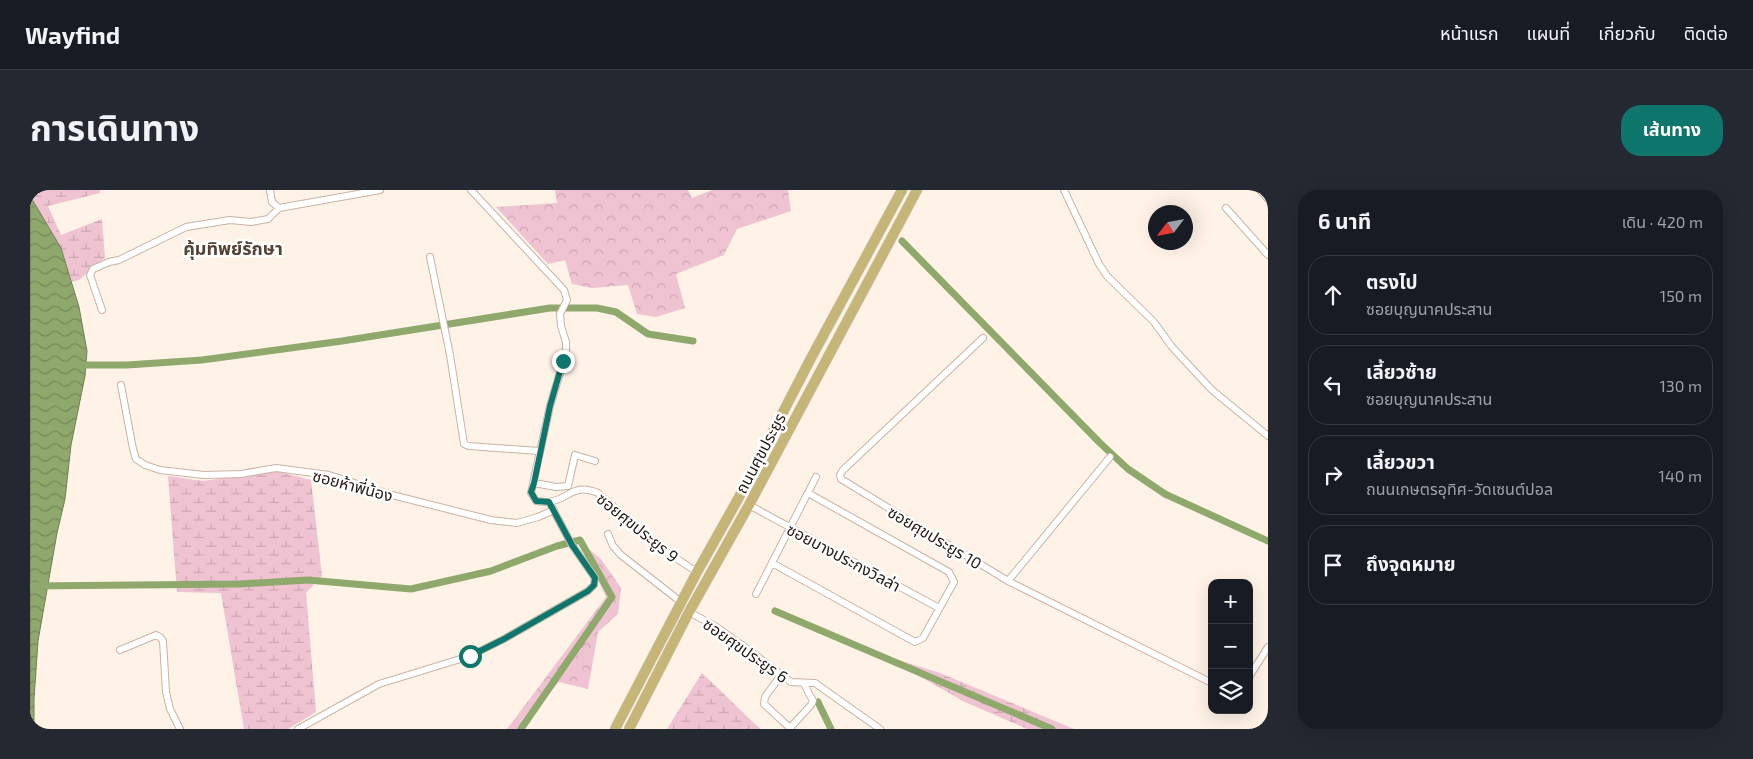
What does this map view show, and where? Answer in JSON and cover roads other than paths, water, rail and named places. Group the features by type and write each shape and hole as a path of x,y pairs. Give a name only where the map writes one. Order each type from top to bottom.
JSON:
{"main road":[{"name":"ถนนศุขประยูร","path":"615,729 902,190"},
{"name":"ถนนศุขประยูร","path":"628,729 916,190"},
{"path":"738,500 749,505"}],"street":[{"path":"270,190 272,202 279,208"},
{"path":"102,310 90,275 93,269 119,260 186,227 230,220 251,222 268,219 279,208 347,193 380,190"},
{"path":"298,729 379,684 470,656 504,639 588,591 594,585 595,578 572,545 549,502 536,501 532,497 531,492 550,406 566,353 566,342 561,326 560,314 567,300 564,290 471,190"},
{"path":"1064,190 1099,264 1107,276 1154,322 1172,347 1212,390 1268,436"},
{"path":"1260,190 1268,199"},
{"path":"1226,208 1268,255"},
{"path":"430,257 450,355 464,444 469,446 539,450"},
{"name":"ซอยศุขประยูร 10","path":"983,338 843,470 840,477 847,484 1008,581 1208,681"},
{"name":"ซอยห้าพี่น้อง","path":"121,384 132,448 136,460 160,470 204,475 241,474 276,468 328,475 396,496 490,520 517,523 554,510"},
{"path":"568,494 575,456 595,461"},
{"path":"1008,581 1110,457"},
{"path":"756,594 816,477"},
{"path":"534,483 556,487 568,486"},
{"name":"ซอยศุขประยูร 9","path":"549,502 588,488 598,493 665,552 697,572"},
{"path":"772,563 915,642 923,638 954,582 949,572 808,494"},
{"name":"ซอยบางประกงวิลล่า","path":"749,505 939,608"},
{"path":"608,534 613,546 620,555 681,602"},
{"name":"ซอยศุขประยูร 6","path":"689,612 715,626 794,683 815,684 821,687 880,729"},
{"path":"120,650 156,635 160,636 163,641 166,692 170,709 180,729"},
{"path":"1253,671 1268,647"},
{"path":"781,675 764,701 764,704 791,728 811,705 812,700 804,684"}],"water":[{"path":"30,196 61,248 79,307 87,351 85,376 71,445 65,499 57,533 38,641 34,729 30,729"}],"waterway":[{"path":"902,241 1100,443 1128,469 1165,494 1268,541"},
{"path":"77,365 127,365 202,360 342,341 550,308 597,308 616,312 648,334 693,341"},
{"path":"30,586 240,584 308,580 411,589 491,571 557,546 580,540 612,597 521,729"},
{"path":"775,611 1052,729"},
{"path":"818,702 831,729"}],"district":[{"name":"คุ้มทิพย์รักษา","path":"233,248"}]}
